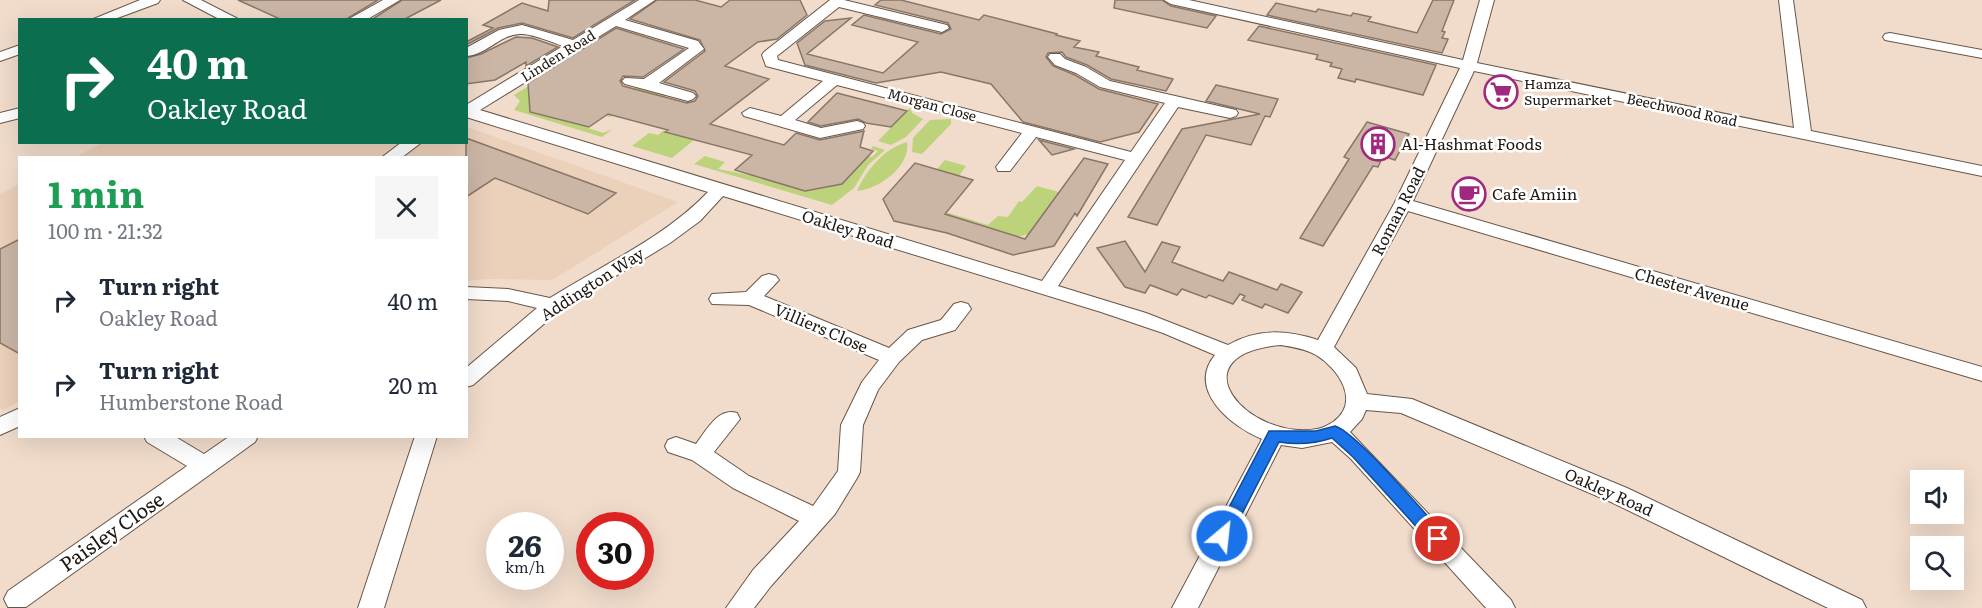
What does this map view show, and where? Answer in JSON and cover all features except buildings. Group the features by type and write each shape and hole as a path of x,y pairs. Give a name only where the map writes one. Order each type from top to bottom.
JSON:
{"street":[{"path":"104,18 153,0"},
{"path":"190,0 229,18"},
{"path":"358,18 393,0"},
{"name":"Linden Road","path":"468,110 648,0"},
{"name":"Beechwood Road","path":"1171,0 1469,66 1982,171"},
{"path":"1237,15 1246,0"},
{"name":"Roman Road","path":"1323,350 1403,204 1469,66 1487,0"},
{"path":"1786,0 1803,135"},
{"name":"Morgan Close","path":"942,28 836,2 769,55 771,63 1136,158"},
{"path":"614,21 693,44 697,49 647,84"},
{"path":"469,52 504,33 522,29 576,45"},
{"path":"468,36 488,42"},
{"path":"1890,37 1982,54"},
{"path":"0,57 18,50"},
{"path":"1055,57 1060,62 1081,70 1105,84 1230,113"},
{"path":"784,121 832,80"},
{"path":"630,81 688,96"},
{"path":"1046,289 1174,101"},
{"name":"Oakley Road","path":"468,111 719,191 1169,328 1228,353"},
{"path":"750,112 820,133 857,126"},
{"path":"0,118 18,114"},
{"path":"1004,167 1031,132"},
{"path":"392,156 411,144"},
{"name":"Addington Way","path":"468,378 553,305 664,239 694,217 719,191"},
{"name":"Chester Avenue","path":"1403,204 1982,374"},
{"name":"Villiers Close","path":"751,298 769,280"},
{"path":"468,293 508,295 553,305"},
{"name":"Villiers Close","path":"719,300 751,298 892,357"},
{"name":"Villiers Close","path":"739,608 827,507 849,472 852,425 869,387 892,357 915,335 948,325 961,309"},
{"path":"1281,338 1323,350 1349,373 1356,387 1357,401 1354,413 1335,431 1317,437 1296,438 1275,435 1252,426 1234,413 1222,398 1216,381 1219,366 1228,353 1243,344 1261,339 1281,338"},
{"name":"Oakley Road","path":"1357,401 1404,405 1437,418 1619,495 1853,608"},
{"path":"0,427 18,417"},
{"path":"700,454 729,419"},
{"path":"1335,431 1359,453 1502,608"},
{"path":"1185,608 1275,435"},
{"path":"158,438 205,465"},
{"name":"Paisley Close","path":"17,599 244,438"},
{"path":"371,608 425,438"},
{"path":"676,446 700,454 741,482 816,518"}],"shaded area":[{"path":"468,127 678,202 552,280 468,281 468,156 78,156 100,144 468,144"},
{"path":"18,185 18,402 4,410 0,408 0,194"}],"green space":[{"path":"593,46 604,79 630,89 638,88 664,95 670,100 609,117 596,113 588,128 603,133 613,129 602,137 514,110 520,101 514,95"},
{"path":"910,108 912,113 923,119 906,137 891,145 878,141"},
{"path":"951,119 951,124 922,154 912,152 913,138 930,120"},
{"path":"663,131 694,140 672,158 632,146 649,133 658,135"},
{"path":"907,142 904,160 892,175 875,186 857,191 877,161 891,150"},
{"path":"873,146 885,150 868,165 854,188 832,205 694,164 705,156 725,162 718,169 749,175 766,159 770,164 757,177 805,191 842,183 868,156 872,157 878,151 871,149"},
{"path":"945,160 966,166 936,209 988,225 998,216 1008,217 1019,201 1022,202 1037,186 1059,192 1028,234 1018,237 973,222 969,226 913,206 910,200"}],"place":[{"name":"Hamza Supermarket","path":"1501,92"},
{"name":"Al-Hashmat Foods","path":"1378,144"},
{"name":"Cafe Amiin","path":"1469,194"}],"route":[{"path":"1222,536 1275,435 1296,438 1317,437 1335,431 1359,453 1438,539"}]}
